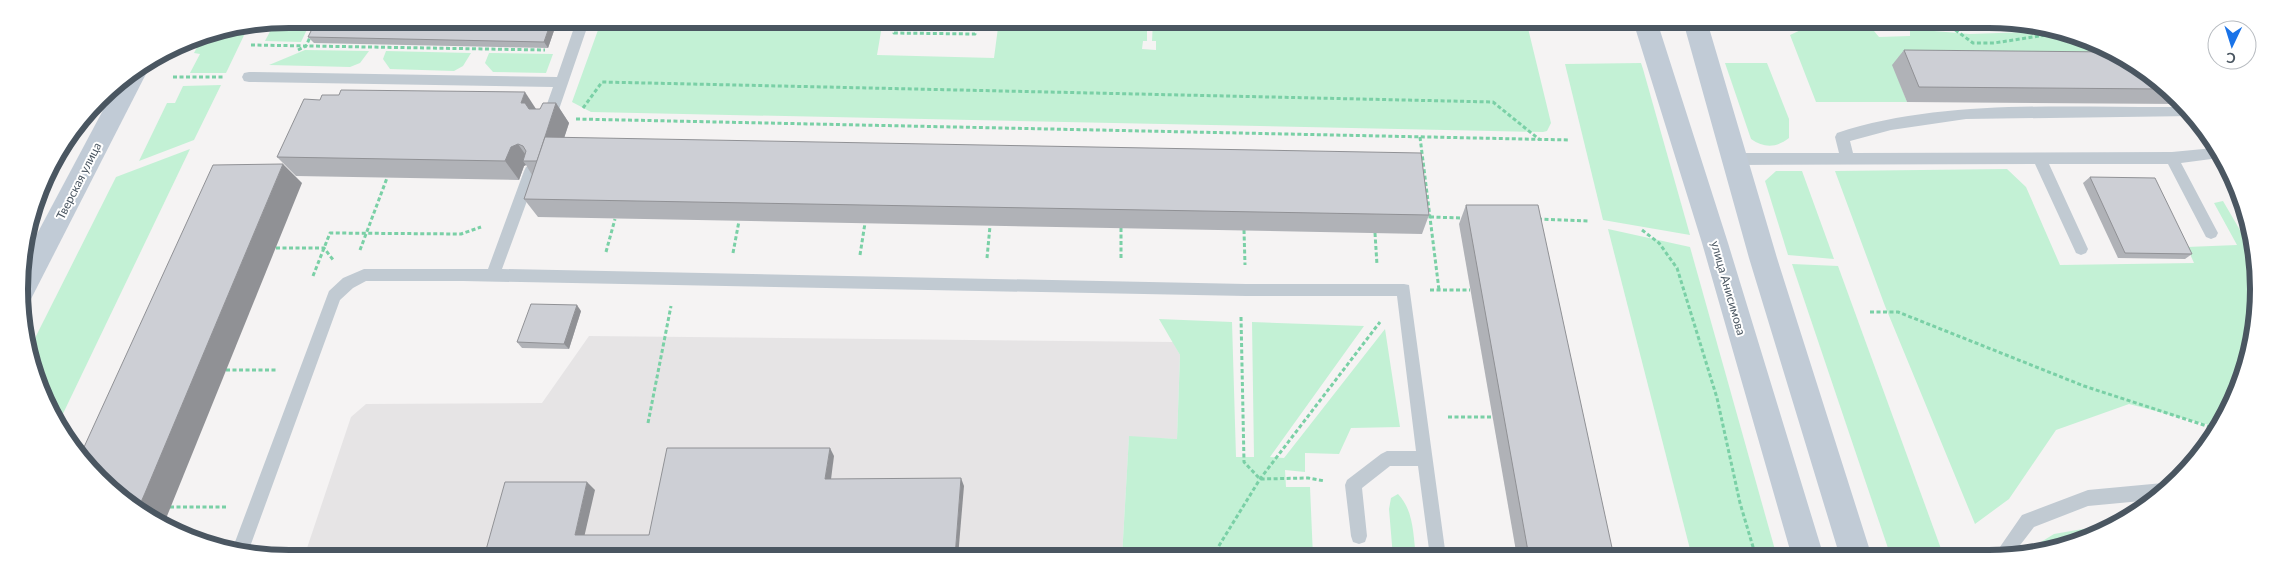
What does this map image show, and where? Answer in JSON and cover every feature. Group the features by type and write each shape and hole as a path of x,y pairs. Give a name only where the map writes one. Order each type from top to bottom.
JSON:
{"main road":[{"name":"улица Анисимова","path":"1647,28 1715,243 1806,550"},
{"path":"1697,28 1734,159 1854,550"},
{"name":"Тверская улица","path":"28,278 130,82"}],"lane":[{"path":"547,123 581,28"},
{"path":"249,77 562,82"},
{"path":"1848,159 1842,137 1892,125 1956,116 2181,112"},
{"path":"1734,159 2172,158 2211,153"},
{"path":"2172,158 2211,233"},
{"path":"2040,159 2081,249"},
{"path":"493,275 531,170"},
{"path":"242,546 334,296 348,283 364,275 493,275 1243,290 1404,290 1437,550"},
{"path":"1358,536 1353,485 1387,459 1425,458"},
{"path":"2006,550 2028,521 2088,498 2152,492"}],"path":[{"path":"895,28 894,33 975,34 976,28"},
{"path":"1953,28 1972,43 1994,43 2048,35"},
{"path":"251,45 573,51"},
{"path":"173,77 249,77"},
{"path":"1540,140 1493,102 632,82 602,82 575,119 1540,140 1570,140"},
{"path":"1420,137 1439,290"},
{"path":"348,283 387,178"},
{"path":"1430,217 1470,218"},
{"path":"1530,219 1589,220"},
{"path":"856,282 865,223"},
{"path":"984,285 990,226"},
{"path":"1120,287 1122,228"},
{"path":"1244,230 1244,462 1260,479 1308,478 1353,485"},
{"path":"1642,230 1660,243 1669,253 1677,268 1717,398 1740,503 1754,550"},
{"path":"276,248 324,248 348,283"},
{"path":"1216,550 1260,479 1404,290 1470,290"},
{"path":"1870,312 1898,312 2084,386 2210,427"},
{"path":"648,423 665,336"},
{"path":"226,370 307,370"},
{"path":"1420,418 1492,417"},
{"path":"170,507 257,506"}],"shaded area":[{"path":"589,336 1173,342 1180,355 1177,439 1129,437 1122,550 306,550 351,417 366,404 542,403"}],"green space":[{"path":"272,28 308,28 301,42 265,41"},
{"path":"599,28 882,28 877,55 994,58 998,28 1147,28 1147,41 1143,41 1142,49 1156,50 1156,41 1152,41 1153,28 1528,28 1551,123 1547,131 1543,132 591,112 572,102"},
{"path":"1803,29 1874,31 1879,37 1910,36 1910,29 1970,34 2032,32 2072,41 2107,56 1893,65 1907,102 1816,102 1790,35"},
{"path":"246,32 226,73 190,73 200,54 194,53 199,43 221,36"},
{"path":"305,50 369,51 360,63 350,67 269,65"},
{"path":"386,51 471,53 463,66 454,71 390,69 383,59"},
{"path":"489,53 553,54 546,73 493,72 485,63"},
{"path":"1641,63 1690,235 1603,220 1565,64"},
{"path":"1725,63 1767,63 1789,119 1789,138 1779,144 1770,146 1751,139"},
{"path":"221,85 194,140 139,161 167,103 175,103 183,86"},
{"path":"190,149 61,417 54,405 41,373 33,342 116,177"},
{"path":"2007,169 2026,187 2060,265 2194,263 2187,247 2237,245 2214,203 2223,201 2244,237 2250,289 2241,357 2223,405 2211,425 2129,404 2056,430 2009,499 1975,524 1885,306 1835,171"},
{"path":"1776,171 1802,171 1834,259 1788,255 1765,181"},
{"path":"1608,229 1690,247 1775,550 1690,550"},
{"path":"1792,264 1838,266 1941,550 1889,550"},
{"path":"1159,319 1232,322 1236,457 1254,457 1252,322 1364,326 1270,457 1284,458 1385,329 1400,427 1351,428 1339,454 1305,453 1305,472 1285,470 1286,487 1310,487 1313,550 1122,550 1129,436 1177,439 1180,355"},
{"path":"1398,494 1407,508 1410,515 1415,550 1392,550 1389,509 1391,498"},
{"path":"2099,526 2056,542 2035,546 2054,534"}],"building":[{"path":"312,28 549,28 544,42 308,37"},
{"path":"1904,50 2099,52 2133,72 2156,89 1919,87"},
{"path":"341,90 525,92 521,103 525,103 529,109 540,109 543,103 556,103 537,161 523,161 526,151 523,146 518,144 511,147 505,161 277,157 304,99 320,100 322,95 339,95"},
{"path":"545,137 1421,153 1429,215 524,199"},
{"path":"283,164 140,503 104,474 83,449 213,165"},
{"path":"2090,177 2155,178 2192,254 2125,253"},
{"path":"1466,205 1538,205 1612,550 1528,550"},
{"path":"531,304 577,305 564,344 517,342"},
{"path":"667,448 830,448 825,479 961,478 956,550 486,550 505,482 587,482 575,535 649,535"}]}
